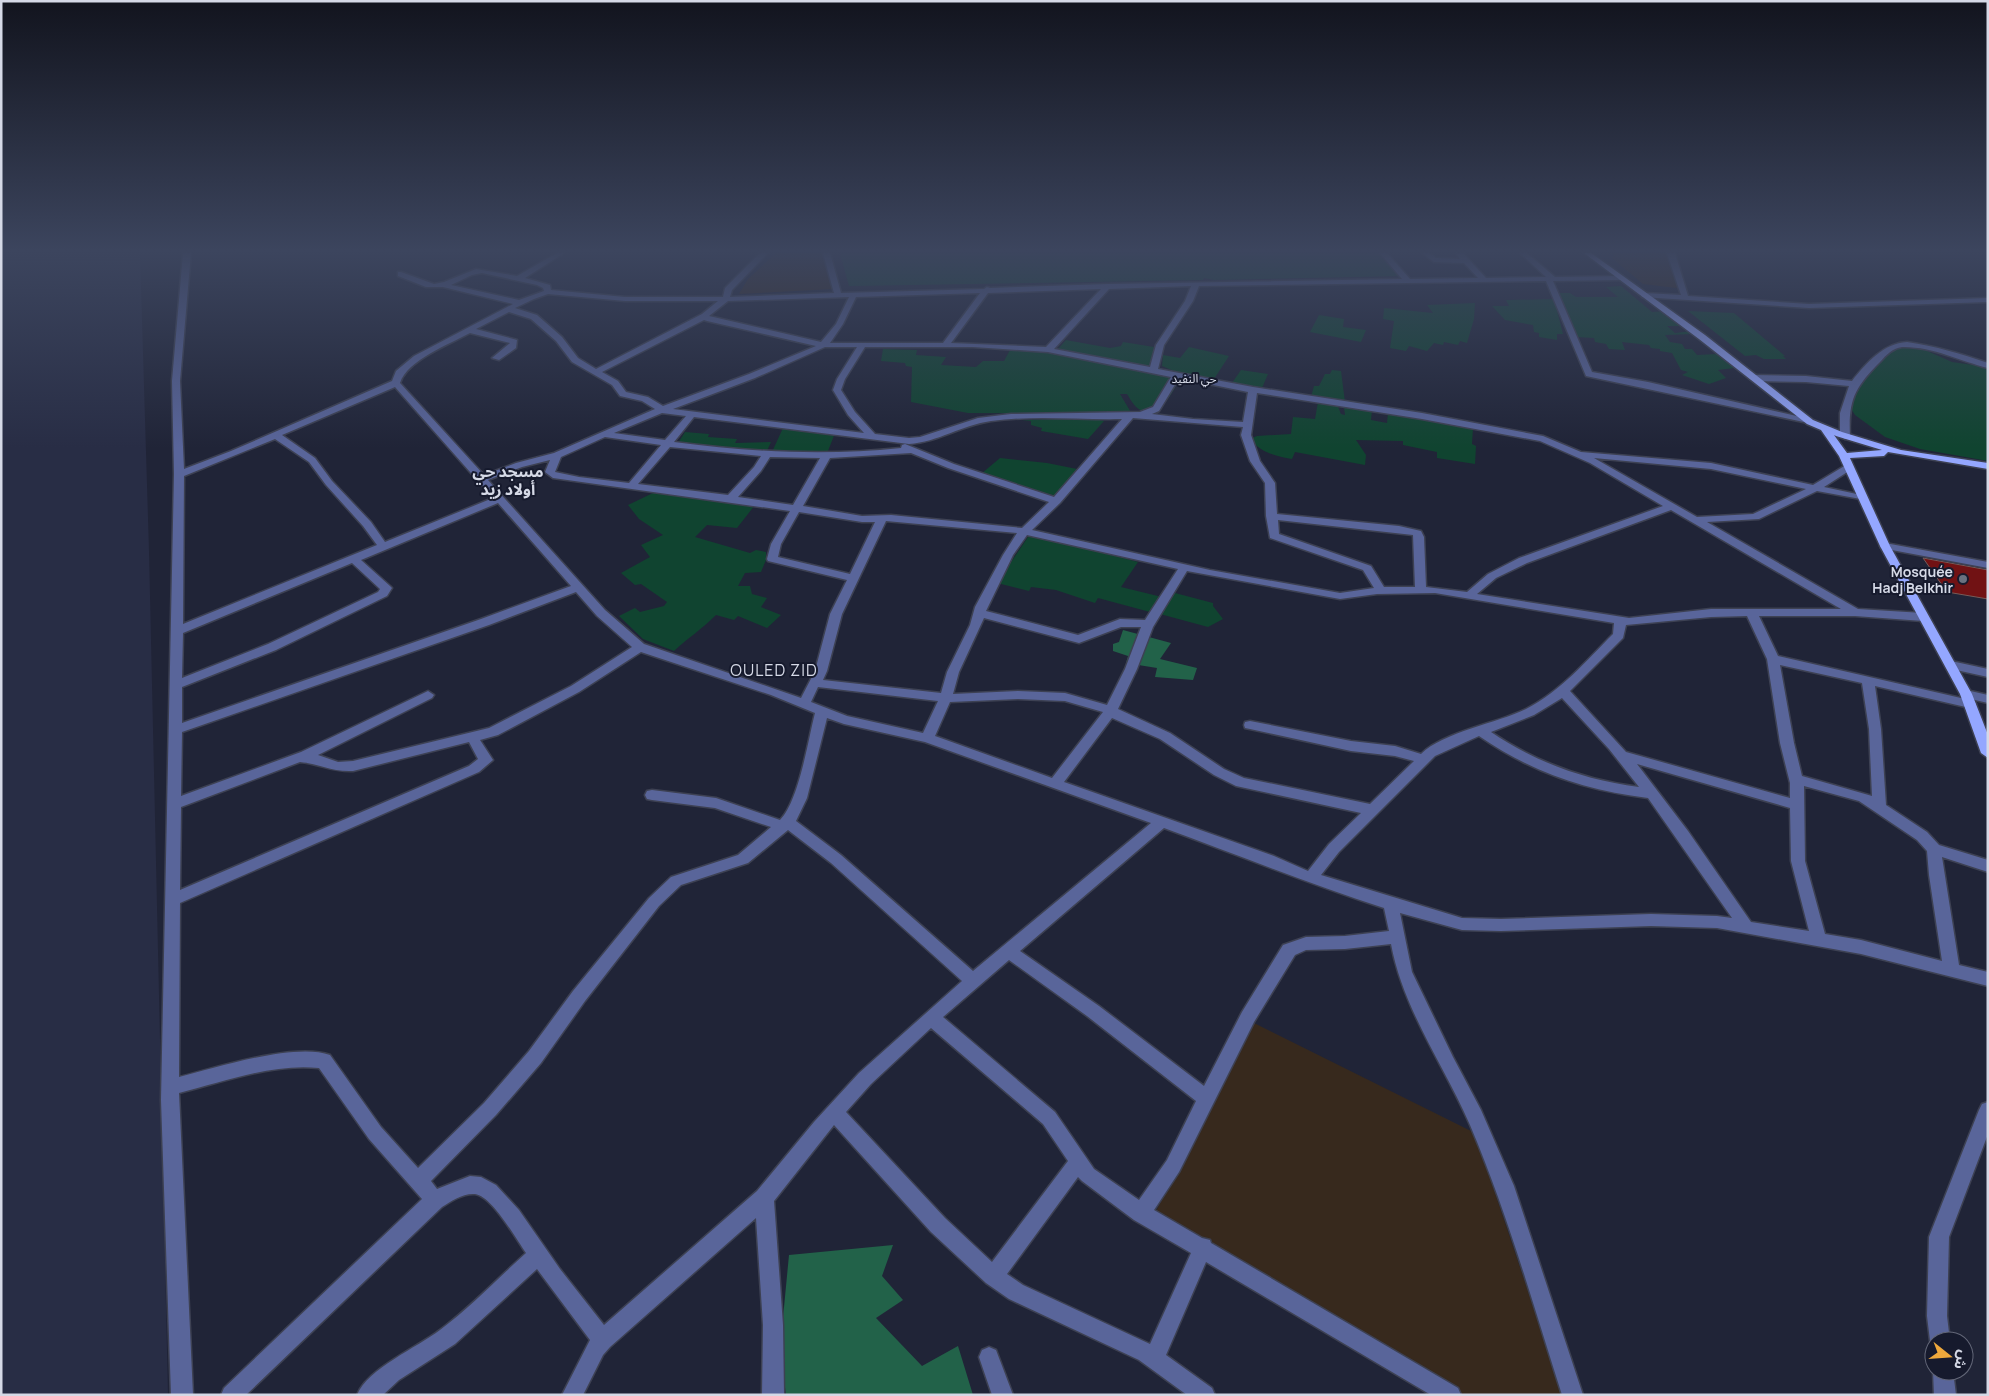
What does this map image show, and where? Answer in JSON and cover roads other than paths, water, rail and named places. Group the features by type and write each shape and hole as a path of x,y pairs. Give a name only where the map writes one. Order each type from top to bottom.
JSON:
{"main road":[{"path":"1675,318 1810,422 1845,436 1900,453 1988,467"},
{"path":"1824,428 1844,456 1885,546 1951,665 1968,699 1988,753"},
{"path":"1844,456 1900,453"}],"street":[{"path":"181,318 176,381 179,474 170,1087 182,1395"},
{"path":"396,383 399,373 409,363 492,318"},
{"path":"535,318 559,339 575,360 615,383 623,394 645,399 662,410 691,415 909,441 926,440 966,423 992,418 1136,416 1248,425"},
{"path":"596,372 701,318"},
{"path":"707,318 823,346 946,344 1048,350 1253,390 1524,434 1578,453 1855,612"},
{"path":"482,479 519,465 557,455 603,434 823,346 840,318"},
{"path":"946,344 966,318"},
{"path":"1048,350 1078,318"},
{"path":"1153,370 1160,345 1178,318"},
{"path":"1566,318 1589,374 1648,385 1810,422"},
{"path":"469,330 514,342 512,346 496,358"},
{"path":"863,344 841,378 837,390 845,406 872,436"},
{"path":"1845,436 1844,412 1853,384 1884,353 1898,345 1954,355 1988,366"},
{"path":"927,738 946,698 953,672 1000,568 1024,531 1056,501 1136,416 1156,409 1176,375"},
{"path":"1753,378 1806,379 1853,384"},
{"path":"179,474 213,463 277,436 333,408 396,383"},
{"path":"396,383 601,613 640,647 804,703 844,720 927,738 1269,860 1311,878 1391,904 1462,924 1501,926 1651,920 1717,922 1861,947 1988,979"},
{"path":"1253,390 1246,435 1248,447 1270,483 1273,531 1277,538 1367,568 1381,591"},
{"path":"631,487 691,415"},
{"path":"603,434 667,444 826,457 912,450"},
{"path":"277,436 312,460 329,483 362,519 383,546"},
{"path":"890,438 912,450 951,466 1056,501"},
{"path":"730,499 747,483 768,453"},
{"path":"1578,453 1711,466 1862,498"},
{"path":"557,455 550,467 550,472 553,475 862,519 882,518 1024,531 1184,568 1274,586 1340,596 1381,591 1421,590 1470,595 1620,621 1691,613 1855,612 1923,617"},
{"path":"826,457 771,557 772,560 852,578"},
{"path":"1695,520 1755,517 1816,488 1849,467"},
{"path":"176,631 500,499"},
{"path":"1470,595 1477,586 1489,579 1544,552 1672,506"},
{"path":"1272,516 1399,529 1417,534 1419,537 1421,590"},
{"path":"804,703 821,671 836,614 882,518"},
{"path":"1885,546 1988,565"},
{"path":"175,685 272,646 384,594 386,588 354,559"},
{"path":"1055,784 1111,710 1148,624 1184,568"},
{"path":"174,730 485,622 578,587"},
{"path":"979,613 1079,638 1120,624 1148,624"},
{"path":"1752,614 1773,660 1787,743 1796,779 1798,860 1819,940"},
{"path":"1311,878 1334,848 1424,759 1449,742 1530,712 1563,691 1619,635 1620,621"},
{"path":"305,756 337,767 353,766 493,732 575,689 640,647"},
{"path":"1773,660 1868,681 1968,699 1988,699"},
{"path":"1951,665 1988,673"},
{"path":"1868,681 1875,729 1879,808"},
{"path":"816,683 946,698 1057,695 1111,710 1117,715 1165,736 1220,772 1241,782 1372,810"},
{"path":"1563,691 1588,716 1635,771 1703,862 1747,928"},
{"path":"173,805 305,756 428,695"},
{"path":"418,1181 490,1109 535,1057 579,996 654,902 676,881 743,859 785,824 794,814 800,798 822,711"},
{"path":"1250,725 1351,746 1395,751 1424,759"},
{"path":"1479,730 1521,757 1571,777 1611,788 1650,793"},
{"path":"172,900 474,769 486,760 472,737"},
{"path":"1620,755 1798,805"},
{"path":"1796,779 1863,798 1922,836 1934,849 1988,866"},
{"path":"652,795 716,803 785,824 836,859 973,981"},
{"path":"572,1395 596,1348 603,1340 764,1198 879,1064 1008,951 1162,822"},
{"path":"1934,849 1936,875 1952,970"},
{"path":"1391,904 1404,972 1447,1064 1475,1116 1505,1186 1573,1395"},
{"path":"1141,1213 1173,1166 1248,1017 1289,950 1295,945 1336,944 1397,937"},
{"path":"1008,951 1093,1011 1208,1098"},
{"path":"932,1018 1049,1118 1088,1175 1141,1213 1203,1247 1451,1395"},
{"path":"170,1087 279,1063 316,1059 324,1061 375,1133 435,1200"},
{"path":"1939,1331 1937,1316 1939,1236 1988,1110"},
{"path":"835,1113 938,1225 993,1276 1016,1292 1154,1359 1205,1395"},
{"path":"993,1276 1080,1161"},
{"path":"231,1395 435,1200 466,1186 480,1185 489,1191 510,1213 538,1255 603,1340"},
{"path":"764,1198 773,1324 773,1395"},
{"path":"1154,1359 1203,1247"},
{"path":"367,1395 392,1373 448,1337 538,1255"},
{"path":"989,1357 1004,1395"},
{"path":"1944,1381 1945,1395"}],"place":[{"name":"Mosquée Hadj Belkhir","path":"1963,579"}],"district":[{"name":"حي النفيد","path":"1194,378"},
{"name":"مسجد حي أولاد زيد","path":"508,480"},
{"name":"OULED ZID","path":"774,670"}]}
